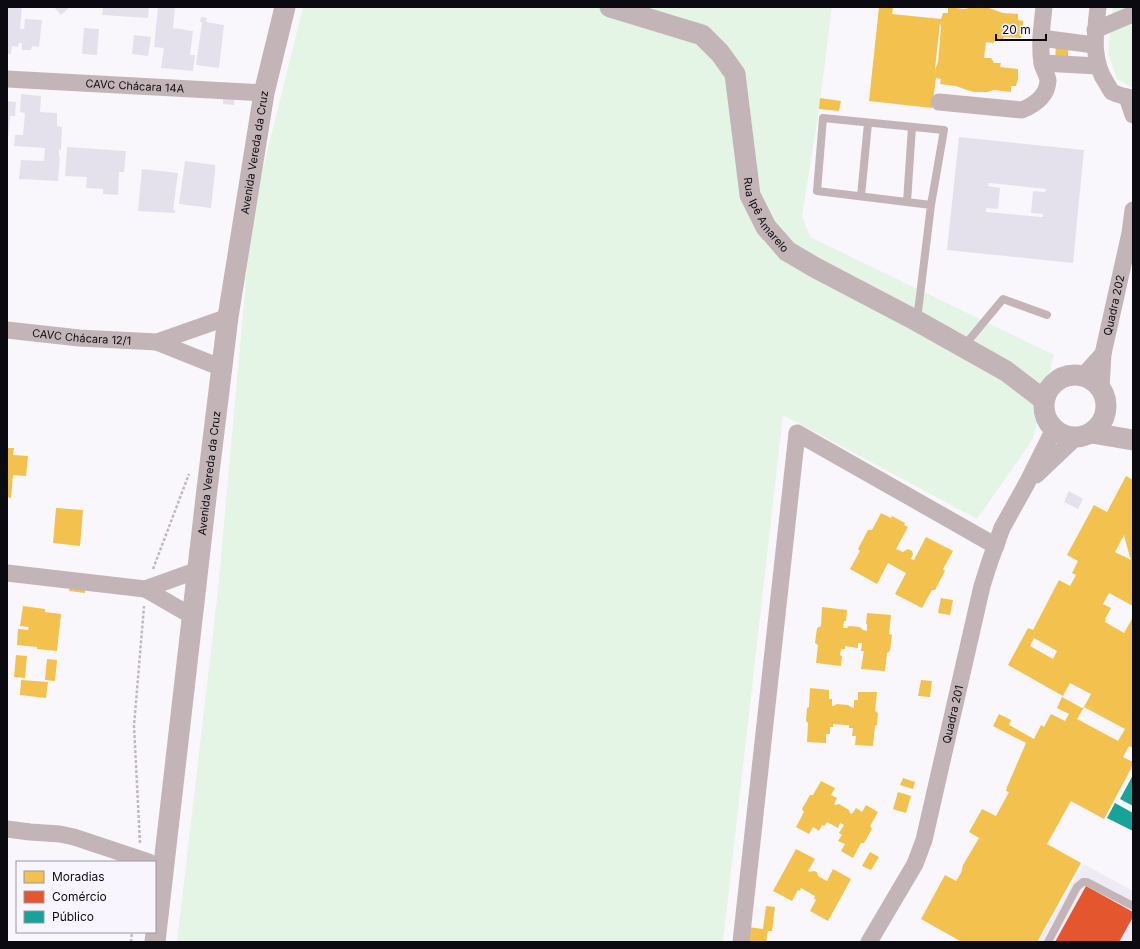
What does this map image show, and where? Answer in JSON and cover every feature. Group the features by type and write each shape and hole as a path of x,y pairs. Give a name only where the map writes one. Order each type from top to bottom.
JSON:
{"street":[{"name":"Avenida Vereda da Cruz","path":"152,861 192,616 228,317 264,93 285,7"},
{"name":"Rua Ipê Amarelo","path":"610,7 702,35 720,53 735,74 750,195 766,227 786,251 917,321 1006,371 1049,392"},
{"path":"939,102 1022,110 1033,106 1045,92 1048,81 1042,62 1041,38 1044,7"},
{"path":"1098,7 1095,37 1098,66 1102,77 1112,92 1130,98 1133,115"},
{"path":"1041,38 1095,37 1133,14"},
{"path":"1042,62 1098,66"},
{"name":"CAVC Chácara 14A","path":"7,79 264,93"},
{"name":"Quadra 202","path":"1100,388 1103,354 1130,233 1133,210"},
{"name":"CAVC Chácara 12/1","path":"157,342 228,317"},
{"name":"CAVC Chácara 12/1","path":"7,330 79,338 157,342 222,368"},
{"name":"Quadra 202","path":"1083,376 1103,354"},
{"path":"1084,435 1099,427 1104,419 1106,408 1105,398 1100,388 1093,380 1083,376 1073,375 1063,377 1049,392 1046,416 1054,430 1064,436 1084,435 1133,440"},
{"path":"1106,408 1121,426 1133,436"},
{"name":"Quadra 201","path":"869,942 915,864 924,840 982,586 1002,528 1054,430"},
{"path":"741,942 797,433 996,546"},
{"name":"Quadra 201","path":"1027,483 1084,435"},
{"path":"145,589 198,570"},
{"path":"7,573 145,589 192,616"},
{"path":"7,829 60,834 74,837 146,861"}],"lane":[{"path":"917,321 931,205 944,130 823,118 817,191 931,205"},
{"path":"861,196 868,123"},
{"path":"906,202 912,127"},
{"path":"963,347 1003,299 1047,316"},
{"path":"1048,942 1077,887 1083,882 1087,882 1133,906"}],"path":[{"path":"152,861 134,726 145,589 189,474"}],"shaded area":[{"path":"1084,864 1133,891 1133,942 1038,942"}],"green space":[{"path":"303,7 832,7 819,110 802,216 810,237 1054,355 1033,439 977,519 783,415 723,942 177,942 218,590 252,213"},
{"path":"1113,7 1133,7 1133,88 1117,79 1108,53"}],"building: Moradias":[{"path":"879,7 893,7 892,14 941,19 943,13 948,13 948,7 964,9 986,7 1003,13 1018,14 1018,20 1023,21 1021,38 1004,37 1003,40 997,40 993,43 986,42 984,58 991,58 994,63 1001,63 1000,67 1018,69 1016,86 1011,86 1011,92 994,90 987,92 974,92 956,86 940,84 941,79 936,78 932,108 869,101","holes":["940,23 941,28 938,62 935,70"]},
{"path":"1056,44 1068,48 1068,57 1055,60"},
{"path":"820,98 841,101 839,111 819,109"},
{"path":"7,448 14,448 13,455 28,456 26,476 13,475 11,498 7,497"},
{"path":"1126,476 1133,480 1133,606 1109,593 1103,604 1111,608 1105,622 1124,633 1133,617 1133,748 1129,746 1123,757 1133,762 1133,765 1104,819 1071,801 1047,844 1081,863 1037,942 962,942 921,919 945,875 956,881 961,873 963,865 979,838 969,832 982,809 996,816 1009,792 1006,791 1007,787 1026,743 993,726 999,714 1011,720 1009,725 1034,739 1041,725 1044,727 1051,714 1065,721 1069,714 1057,708 1062,697 1082,708 1091,694 1070,683 1063,696 1008,665 1028,628 1033,630 1059,580 1070,586 1076,575 1072,573 1078,561 1067,555 1094,505 1107,512","holes":["1124,535 1129,554 1131,560 1115,552","1034,638 1057,651 1053,659 1030,646","1084,707 1125,729 1118,741 1077,719"]},
{"path":"56,508 83,510 80,546 53,543"},
{"path":"881,513 891,518 892,516 905,523 904,525 908,527 896,549 903,552 908,549 912,551 913,554 911,559 914,560 926,537 953,551 943,569 945,571 935,590 932,590 922,608 895,594 906,573 888,563 877,584 850,569 860,551 858,549 868,530 872,530"},
{"path":"71,581 86,583 85,593 69,591"},
{"path":"941,598 953,600 950,615 938,613"},
{"path":"23,606 45,609 45,612 61,614 57,651 17,645 18,629 28,630 29,627 20,626"},
{"path":"822,607 847,610 846,621 844,621 843,628 847,628 849,626 860,627 867,631 867,613 891,615 889,634 892,635 890,651 887,653 885,671 861,669 864,651 861,651 862,643 858,643 858,648 845,646 845,649 841,649 841,666 816,663 818,645 815,643 817,628 821,626"},
{"path":"16,655 27,656 25,678 14,677"},
{"path":"47,659 57,660 55,681 45,680"},
{"path":"21,680 48,682 46,698 20,695"},
{"path":"921,680 932,681 930,697 918,696"},
{"path":"810,688 829,690 829,699 832,699 832,706 837,704 848,705 854,708 854,700 858,700 858,692 877,692 875,711 878,713 873,746 855,745 856,736 852,736 853,728 849,728 849,725 833,724 833,727 830,727 830,734 826,734 826,743 807,742 808,723 806,721 807,708 809,707"},
{"path":"903,778 915,782 913,789 900,785"},
{"path":"821,781 835,788 831,795 837,798 834,804 839,804 849,810 850,813 852,814 856,808 862,812 866,805 878,812 870,826 872,829 864,843 861,843 853,858 841,851 845,844 838,841 842,835 839,833 844,825 840,823 838,828 827,822 824,826 822,825 819,831 813,827 809,834 796,827 804,812 802,809 810,795 813,795"},
{"path":"898,792 911,796 906,813 893,809"},
{"path":"796,849 815,859 808,871 817,872 818,876 827,881 833,869 851,879 828,921 810,911 816,900 814,899 815,896 801,888 800,891 798,890 792,901 773,891"},
{"path":"870,852 879,857 871,870 862,866"},
{"path":"766,906 775,907 772,931 768,931 766,942 746,942 748,927 763,929"}],"building: Comércio":[{"path":"1086,886 1133,912 1133,917 1119,942 1055,942"}],"building: Público":[{"path":"1133,775 1133,806 1120,799"},
{"path":"1115,803 1133,813 1133,831 1107,818"}],"building: Outros":[{"path":"7,7 22,7 20,29 24,29 25,19 42,20 39,47 32,46 31,50 22,50 22,43 19,43 18,47 12,46 11,54 7,54"},
{"path":"54,7 70,7 61,15"},
{"path":"103,7 149,7 148,18 102,15"},
{"path":"158,7 175,7 173,28 193,31 190,55 195,55 193,71 161,68 164,48 154,47"},
{"path":"201,17 207,18 206,22 224,25 219,68 196,65 202,22 200,22"},
{"path":"84,28 99,29 97,55 82,54"},
{"path":"134,35 151,37 148,56 132,54"},
{"path":"21,94 41,96 40,112 57,113 57,126 62,127 61,150 59,149 60,157 58,181 19,179 21,160 44,161 45,148 14,146 15,135 23,135 25,113 20,112"},
{"path":"223,96 235,97 234,105 223,104"},
{"path":"7,101 16,102 15,116 10,116 8,139 7,139"},
{"path":"959,137 1084,150 1073,263 947,250","holes":["989,183 1046,189 1045,192 1033,191 1031,213 1043,214 1043,217 986,212 986,208 998,209 1000,188 988,186"]},
{"path":"67,147 126,151 124,172 119,172 118,195 103,194 103,189 86,188 87,177 65,176"},
{"path":"185,161 215,165 211,208 179,204"},
{"path":"142,169 178,173 173,210 175,210 175,213 138,211"},
{"path":"1069,491 1083,499 1078,509 1064,502"}]}
